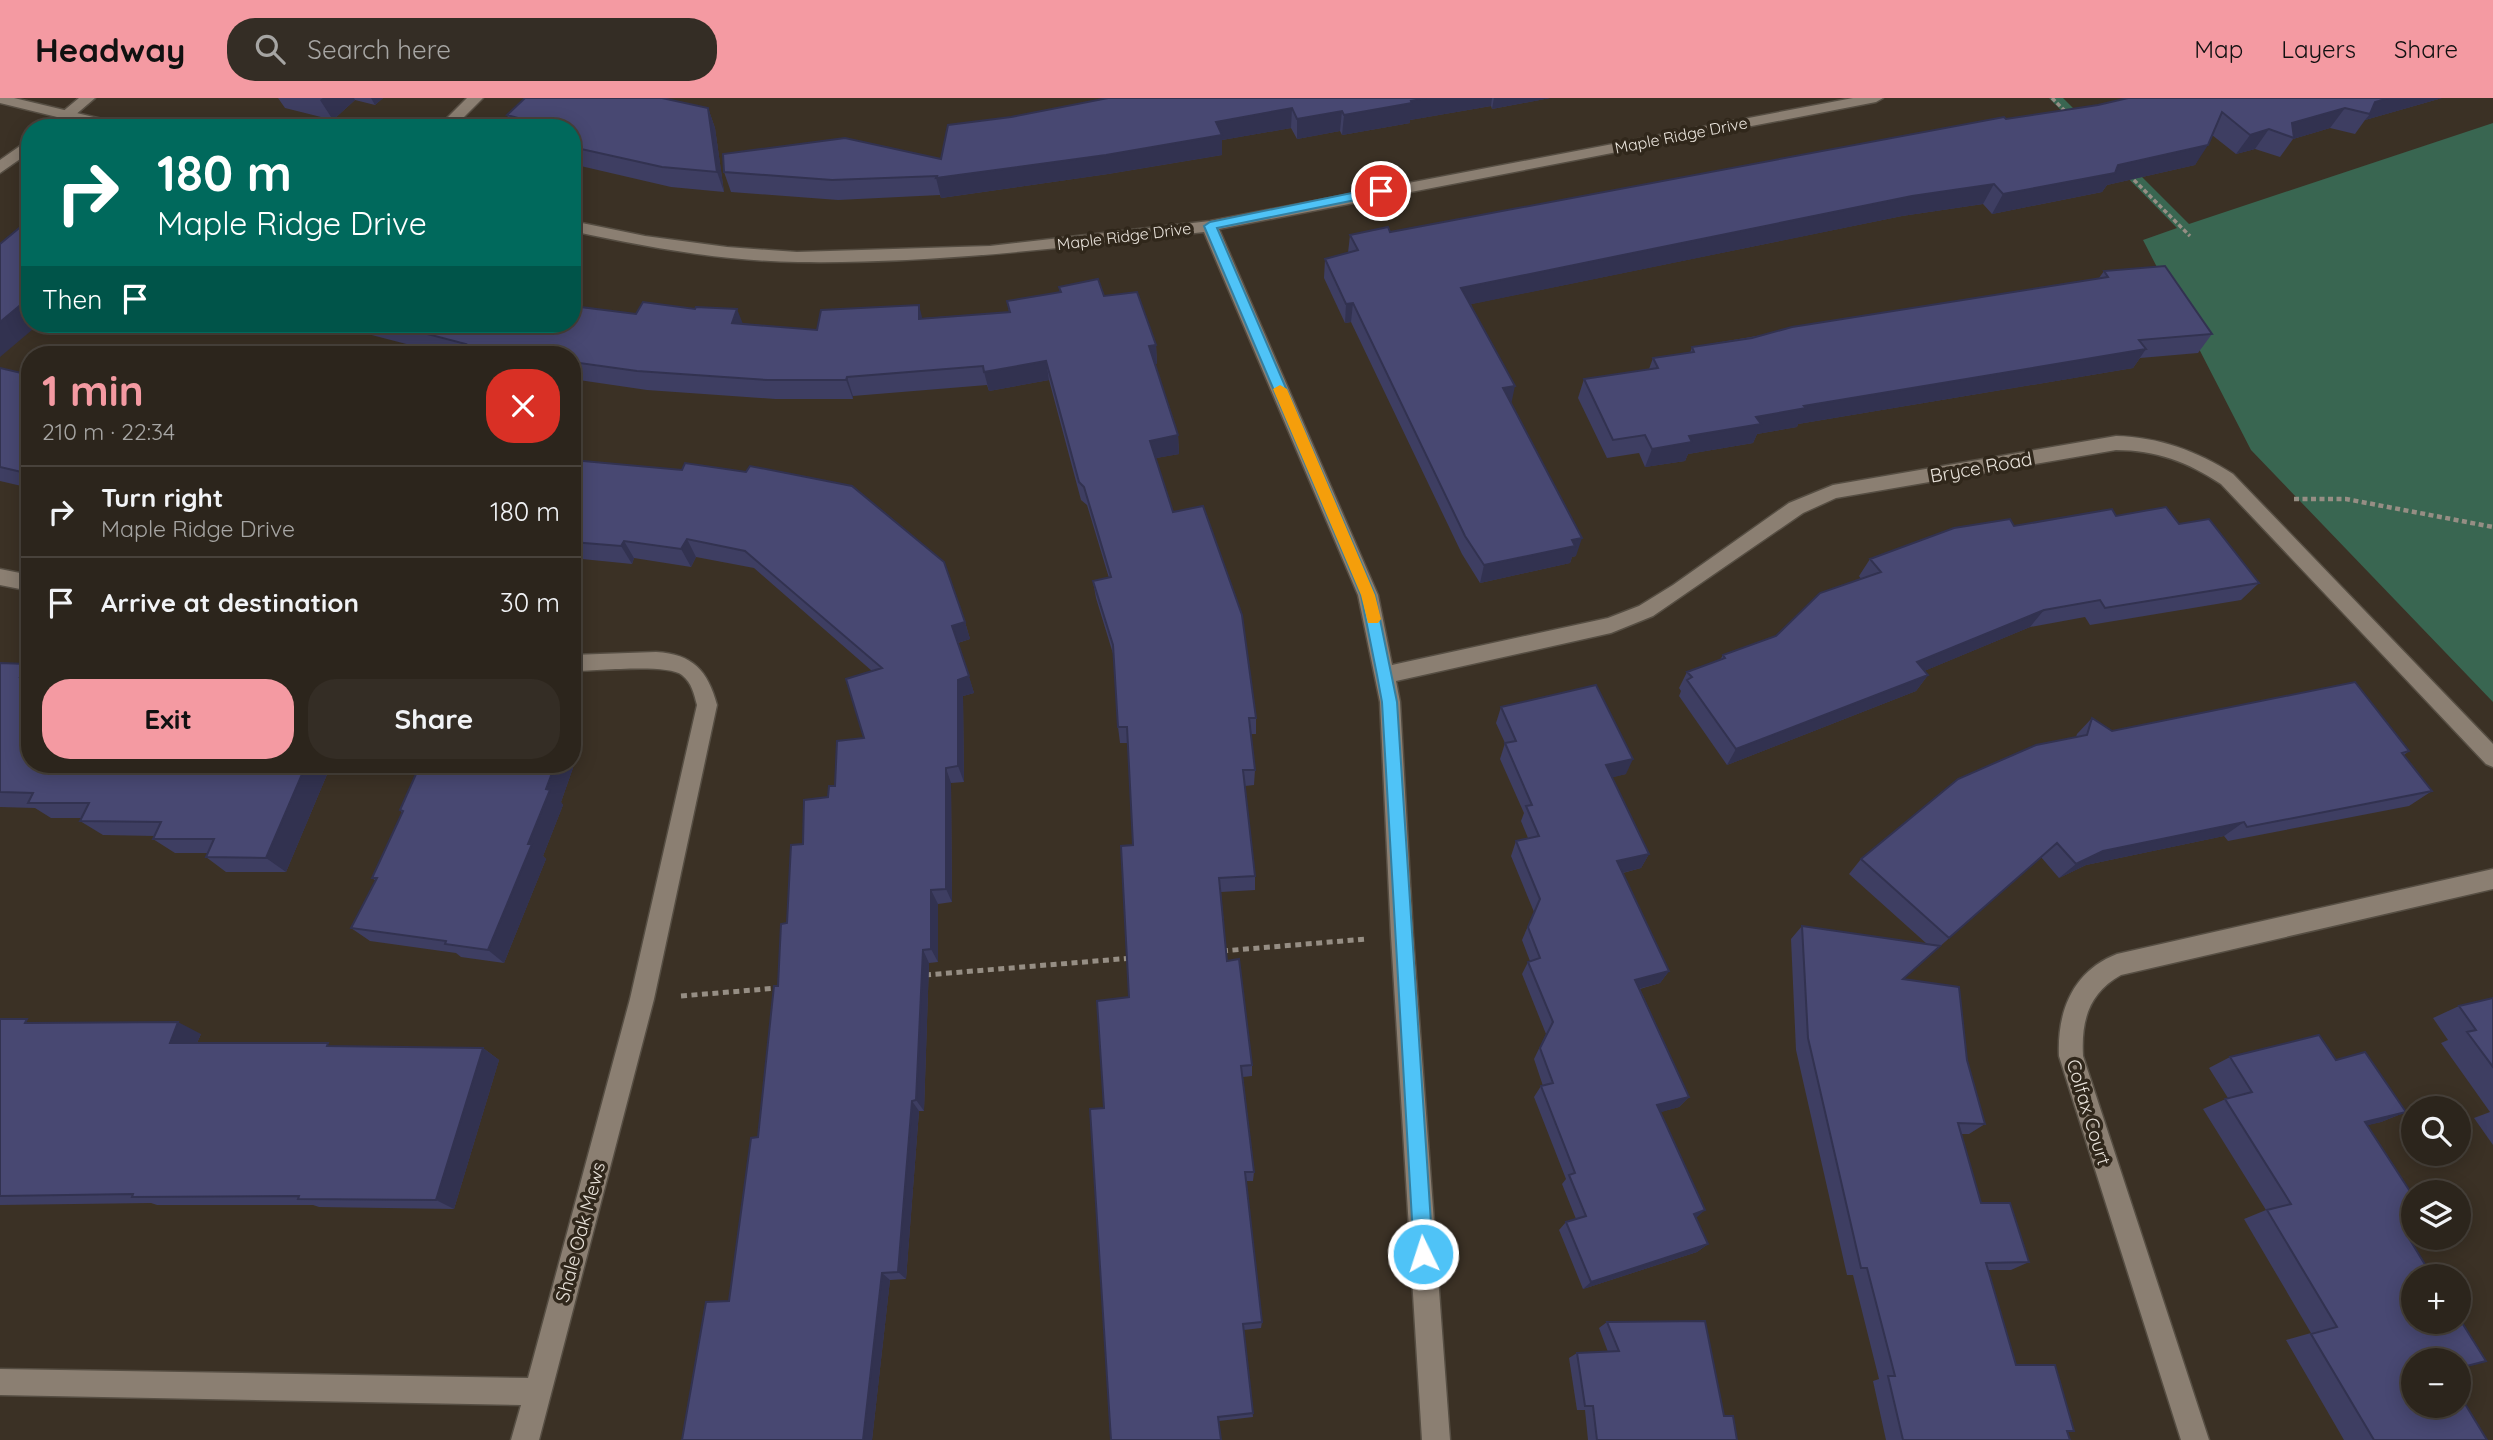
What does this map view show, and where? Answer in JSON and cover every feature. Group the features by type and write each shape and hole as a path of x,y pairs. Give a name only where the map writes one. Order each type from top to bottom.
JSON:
{"street":[{"path":"62,119 88,98"},
{"path":"454,119 476,98"},
{"name":"Maple Ridge Drive","path":"581,228 645,242 797,257 990,251 1210,226 1876,98"},
{"path":"0,99 80,119"},
{"path":"0,168 21,151"},
{"path":"1210,226 1368,595 1385,675 1390,702 1402,936 1436,1440"},
{"name":"Bryce Road","path":"1385,675 1611,625 1680,590 1796,508 1833,492 2127,443 2150,445 2196,460 2227,480 2493,758"},
{"path":"0,577 21,581"},
{"name":"Shale Oak Mews","path":"525,1440 642,999 705,725 707,705 705,693 691,671 673,660 581,663"},
{"name":"Colfax Court","path":"2195,1440 2071,1056 2070,1024 2080,996 2093,981 2117,965 2493,879"},
{"path":"0,1382 538,1392"}],"path":[{"path":"2052,98 2072,118"},
{"path":"2121,167 2190,236"},
{"path":"2248,499 2346,499 2493,527"},
{"path":"1220,951 1402,936"},
{"path":"917,976 1138,958"},
{"path":"642,999 779,988"}],"green space":[{"path":"2049,98 2063,98 2189,224 2493,123 2493,702 2251,450 2143,240 2177,228"}],"building":[{"path":"525,98 662,98 708,108 717,172 662,167 581,149 581,119 522,119 507,115"},
{"path":"1108,98 1426,98 1344,115 1342,111 1297,119 1292,108 1216,122 1222,135 1106,155 936,178 937,176 832,180 724,172 723,154 845,138 941,159 948,125 1011,117"},
{"path":"2128,98 2389,98 2375,102 2370,114 2345,108 2292,123 2294,138 2269,129 2250,135 2222,112 2208,145 2118,165 2115,173 2003,194 1994,184 1912,196 1461,288 1515,386 1503,388 1582,538 1572,540 1575,546 1484,565 1465,536 1353,303 1346,304 1325,259 1358,250 1350,235 1388,227 1390,232 2004,117 2006,119 2098,105"},
{"path":"21,226 21,304 0,322 0,244"},
{"path":"2165,266 2212,334 2139,340 2146,349 1804,406 1806,408 1756,417 1761,424 1689,436 1692,442 1652,449 1645,435 1613,440 1584,379 1658,368 1653,358 1694,352 1692,347 1752,338 1792,327 2108,277 2104,271"},
{"path":"1098,279 1104,296 1137,292 1156,345 1149,346 1178,435 1150,441 1173,512 1203,506 1242,615 1256,718 1249,718 1255,770 1243,770 1255,876 1219,878 1227,961 1239,959 1252,1065 1241,1066 1254,1172 1245,1172 1262,1322 1243,1324 1253,1413 1218,1417 1221,1440 1111,1440 1090,1109 1104,1108 1097,1001 1129,997 1121,846 1133,845 1127,727 1118,727 1113,645 1093,581 1111,577 1084,487 1079,482 1046,361 984,372 983,366 847,377 846,380 767,380 637,371 581,363 581,346 465,346 466,344 424,333 581,333 581,307 636,314 643,302 695,309 737,309 732,323 817,330 821,310 919,305 919,319 1010,312 1007,301 1061,292 1059,287"},
{"path":"0,368 21,373 21,472 0,467"},
{"path":"581,461 682,470 685,463 746,472 750,466 852,486 944,562 965,622 952,626 969,676 958,680 958,766 946,768 946,889 931,890 931,949 923,950 916,1100 912,1101 898,1272 882,1273 863,1440 682,1440 706,1302 729,1301 751,1138 758,1137 774,986 778,986 781,924 787,923 791,845 803,844 804,800 828,797 829,786 835,786 837,741 864,738 846,679 882,668 745,551 687,539 681,549 624,541 621,546 581,543"},
{"path":"2166,507 2179,524 2209,519 2259,583 2105,608 2100,600 2044,610 1917,662 1928,675 1736,749 1687,680 1692,677 1687,672 1725,658 1723,655 1776,636 1820,593 1881,572 1870,559 1954,528 2010,519 2014,526 2112,509 2116,516"},
{"path":"0,663 21,664 21,773 303,773 266,858 206,857 214,839 153,839 161,822 80,821 89,803 28,803 33,793 0,792"},
{"path":"2355,682 2409,751 2402,753 2432,791 2247,827 2244,822 2103,851 2076,864 2057,843 1949,938 1861,859 1958,779 2036,745 2087,735 2092,718 2112,731"},
{"path":"1596,685 1633,759 1606,765 1649,854 1617,861 1669,971 1635,980 1689,1097 1657,1105 1705,1210 1694,1214 1708,1244 1591,1282 1566,1222 1586,1216 1569,1175 1575,1173 1541,1086 1553,1083 1540,1048 1553,1022 1528,962 1540,958 1528,927 1540,899 1516,841 1539,836 1526,806 1532,805 1505,743 1516,741 1501,707"},
{"path":"416,773 552,773 546,789 550,790 528,844 532,844 488,950 445,944 446,941 351,928 377,878 372,878 403,811 400,810"},
{"path":"1802,926 1940,946 1903,979 1959,987 1967,1060 1985,1124 1958,1123 1981,1203 2010,1203 2029,1262 1986,1263 2016,1365 2055,1365 2074,1431 2067,1431 2070,1440 1903,1440 1888,1376 1895,1376 1867,1268 1861,1268 1808,1038"},
{"path":"2493,998 2493,1067 2467,1032 2476,1030 2459,1006"},
{"path":"0,1019 27,1019 25,1023 178,1022 170,1043 328,1043 327,1046 483,1048 436,1200 298,1199 299,1196 132,1197 133,1194 0,1196"},
{"path":"2319,1035 2336,1060 2365,1052 2401,1105 2401,1113 2365,1122 2403,1180 2401,1250 2416,1250 2425,1264 2401,1264 2401,1334 2469,1334 2486,1361 2471,1365 2471,1348 2401,1348 2401,1418 2471,1418 2471,1414 2487,1440 2374,1440 2311,1334 2337,1327 2267,1210 2291,1204 2225,1099 2252,1092 2230,1057"},
{"path":"1705,1321 1724,1416 1733,1416 1737,1440 1597,1440 1593,1406 1585,1406 1577,1353 1619,1351 1607,1322"}],"slow traffic":[{"path":"1280,389 1368,595 1373,619"}],"route":[{"path":"1381,191 1210,226 1368,595 1385,675 1390,702 1423,1254"}]}
